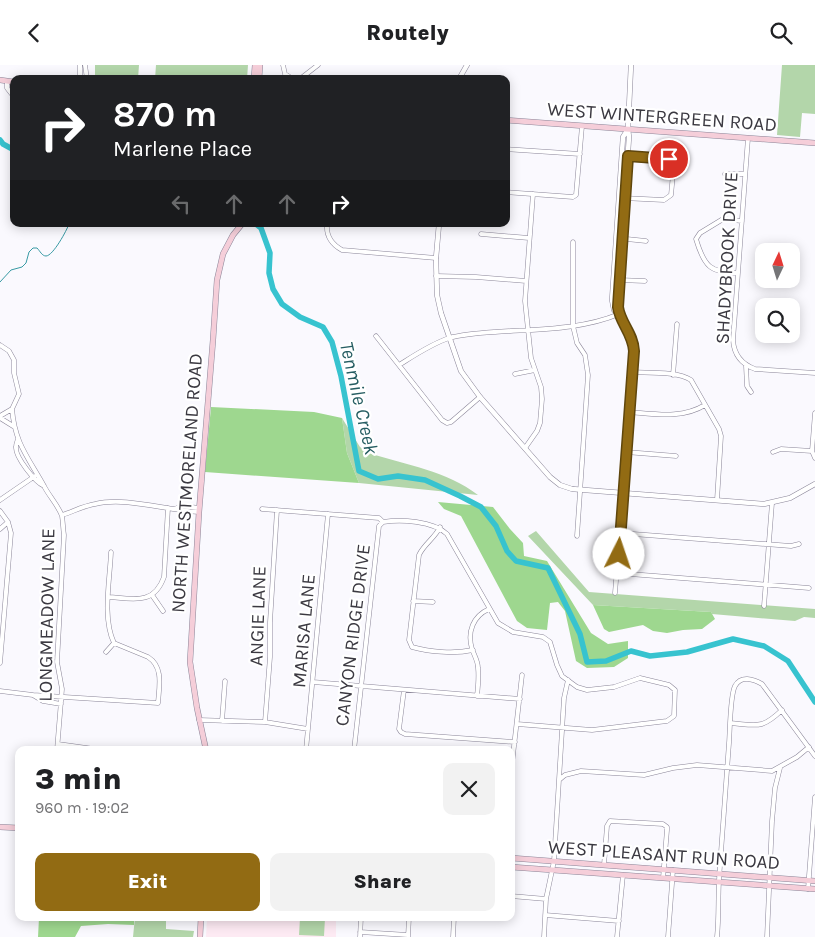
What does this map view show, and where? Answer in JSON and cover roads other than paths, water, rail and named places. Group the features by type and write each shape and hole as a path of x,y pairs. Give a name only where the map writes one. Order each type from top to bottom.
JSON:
{"main road":[{"name":"WEST WINTERGREEN ROAD","path":"510,120 815,143"},
{"name":"NORTH WESTMORELAND ROAD","path":"205,746 190,662 199,510 217,280 223,254 240,227"},
{"path":"0,827 15,828"},
{"name":"WEST PLEASANT RUN ROAD","path":"515,858 815,881"},
{"name":"WEST PLEASANT RUN ROAD","path":"515,867 815,889"},
{"path":"200,937 201,921"}],"street":[{"path":"305,75 318,65"},
{"path":"615,593 630,412 633,343 630,333 619,314 614,310 612,300 625,198 632,65"},
{"path":"510,192 573,197 576,195 582,126"},
{"path":"619,314 618,197 623,137 628,129"},
{"name":"SHADYBROOK DRIVE","path":"748,138 733,340 734,350 746,366 755,369 815,373"},
{"path":"510,149 580,154"},
{"path":"618,197 664,200 671,195 673,180 674,164 669,159 622,156"},
{"path":"725,173 745,174"},
{"path":"525,448 537,431 540,423 542,399 536,370 530,358 527,330 526,281 533,194"},
{"path":"738,273 721,273 709,267 696,239 700,233 722,219 742,221"},
{"path":"327,227 327,234 334,246 342,249 436,258"},
{"path":"439,227 436,258 437,295 461,371 480,397 550,477 560,485 581,490 764,504 790,498 815,484"},
{"path":"481,234 529,238"},
{"path":"619,238 646,241"},
{"path":"573,242 573,326 577,343 585,355 588,375 577,536"},
{"path":"436,277 476,277 526,281"},
{"path":"614,278 619,280 645,281"},
{"path":"399,365 425,349 450,338 477,333 573,326 603,321 619,314"},
{"path":"673,375 677,324"},
{"path":"376,336 428,403 442,420 447,423 452,422 480,397"},
{"name":"LONGMEADOW LANE","path":"0,345 9,351 14,360 14,373 19,394 12,409 18,439 35,476 44,486 62,515 64,535 57,662 62,689 58,744"},
{"path":"746,366 747,386 751,392"},
{"path":"515,374 536,370"},
{"path":"632,372 688,377 691,380 719,429 721,436 717,499"},
{"path":"630,412 681,415 694,412 705,405"},
{"path":"12,409 0,417 14,426"},
{"path":"815,413 812,451 815,458"},
{"path":"773,453 781,449 812,451"},
{"path":"626,452 676,456"},
{"path":"0,501 35,476"},
{"path":"62,515 95,504 108,502 183,511 199,510"},
{"path":"764,606 772,503"},
{"path":"109,597 145,598 161,587 164,577 168,508"},
{"path":"262,509 380,518 382,523 413,522 440,527 447,534 498,623 508,630 542,637 550,642 562,676 586,690 614,687 640,678 669,685 675,690 672,719 592,730 517,724"},
{"name":"ANGIE LANE","path":"266,723 277,510"},
{"path":"0,511 8,522 11,533 0,663"},
{"name":"MARISA LANE","path":"306,746 328,514"},
{"path":"0,529 8,522"},
{"name":"CANYON RIDGE DRIVE","path":"354,746 382,523"},
{"path":"440,527 438,533 422,549 419,555 409,640 412,647 428,651 464,652 473,650"},
{"path":"620,533 769,545 791,546 799,544"},
{"path":"0,691 158,703 160,673 158,667 152,659 114,643 110,634 108,622 111,552"},
{"path":"617,573 809,588"},
{"path":"152,595 163,611"},
{"path":"413,601 432,602"},
{"path":"477,696 478,668 470,642 471,631 480,613 489,609"},
{"path":"106,652 114,643"},
{"path":"514,746 522,675"},
{"path":"717,937 730,723 736,685 750,678 762,684 815,756"},
{"path":"544,937 546,899 554,861 565,691 568,680"},
{"path":"222,721 225,681"},
{"path":"313,682 520,699"},
{"path":"404,690 400,729 405,734 515,742"},
{"path":"33,695 43,701 61,704"},
{"path":"43,701 44,695"},
{"path":"730,723 765,724 782,711"},
{"path":"199,720 266,723 308,729"},
{"path":"58,744 72,746"},
{"path":"559,780 565,775 581,771 644,775 691,765 772,771 797,757 809,747"},
{"path":"767,937 768,878 775,788 781,767"},
{"path":"808,889 815,797"},
{"path":"604,865 607,826 610,821 664,824 667,827 663,878"},
{"path":"668,937 673,870"},
{"path":"618,937 623,875"},
{"path":"515,896 546,899"},
{"path":"545,915 619,921"},
{"path":"361,921 360,935 408,936 409,921"},
{"path":"453,937 454,921"}],"waterway":[{"name":"Tenmile Creek","path":"0,140 10,148"},
{"path":"0,282 11,270 22,267 26,263 29,252 33,248 37,248 45,256 49,255 68,227"},
{"name":"Tenmile Creek","path":"260,227 270,253 269,273 273,289 282,304 300,317 323,327 332,342 341,376 359,471 378,479 398,476 425,480 481,507 496,526 507,551 516,561 548,568 580,634 587,662 606,661 631,651 650,656 687,652 733,639 764,646 788,661 815,702"}]}
